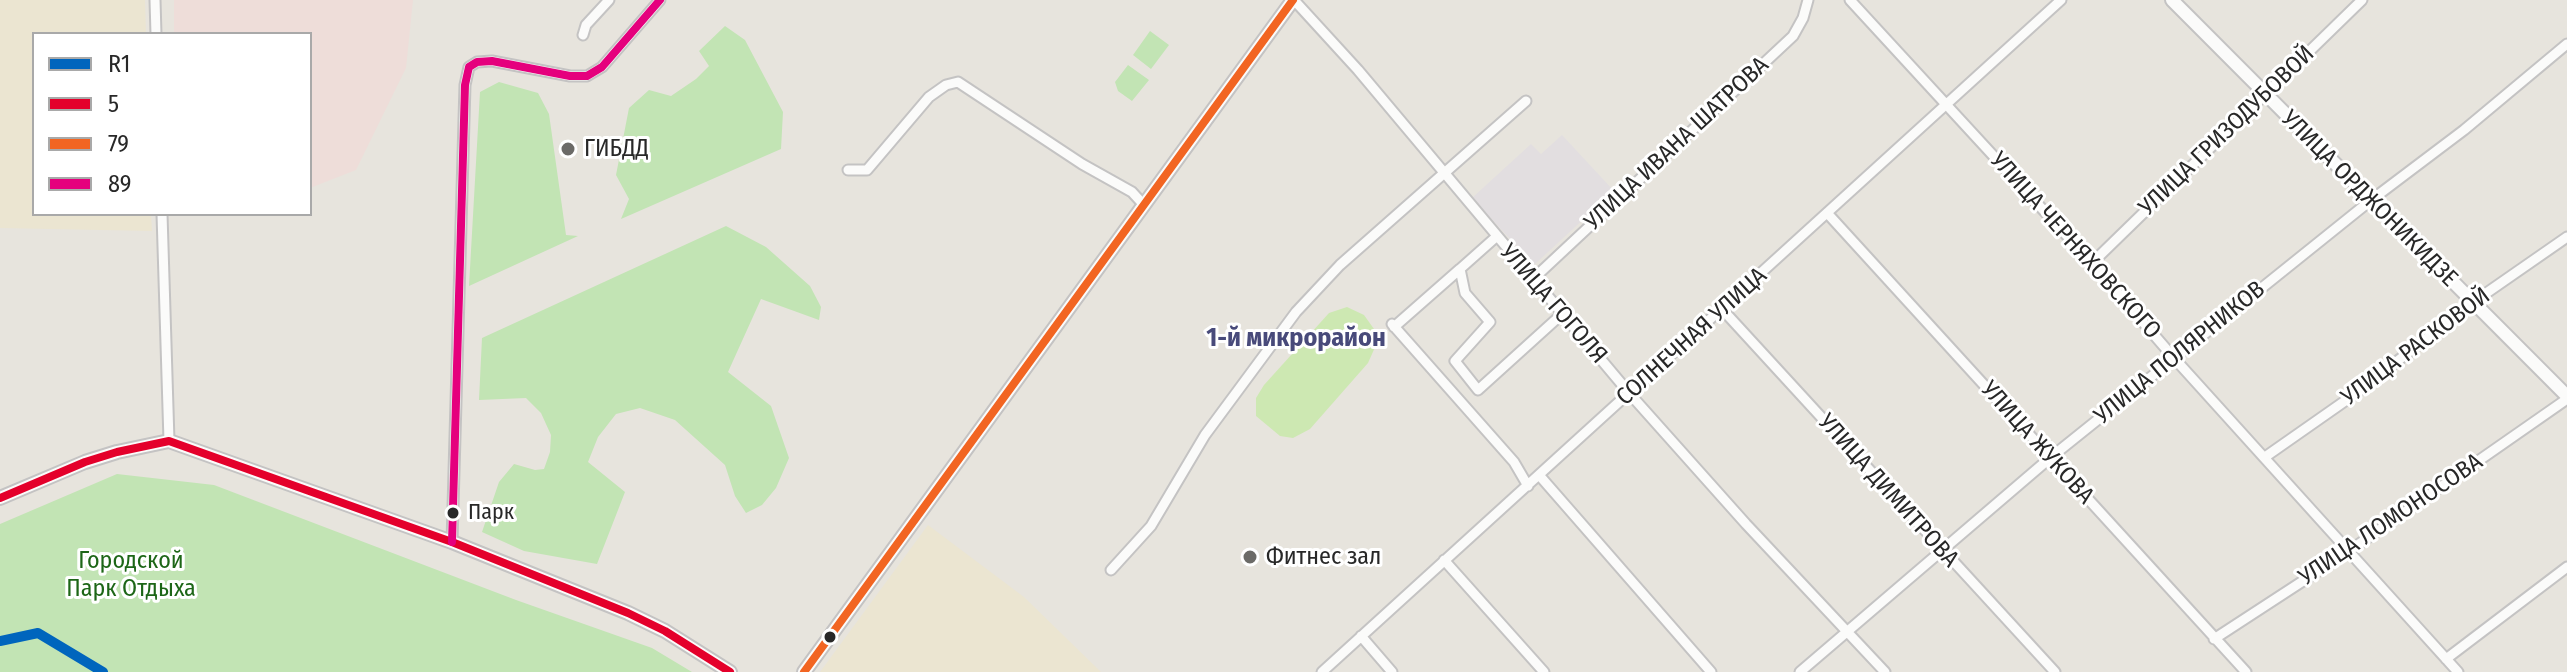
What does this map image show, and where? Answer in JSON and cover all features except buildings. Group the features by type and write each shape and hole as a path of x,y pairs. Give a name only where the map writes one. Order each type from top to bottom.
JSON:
{"street":[{"path":"155,0 156,32"},
{"path":"583,35 586,25 609,0"},
{"path":"452,542 465,85 469,67 477,62 492,61 570,76 587,76 602,67 660,0"},
{"path":"804,672 1294,0"},
{"name":"УЛИЦА ГОГОЛЯ","path":"1294,0 1358,70 1630,394 1885,672"},
{"name":"УЛИЦА ИВАНА ШАТРОВА","path":"1532,280 1793,36 1808,0"},
{"name":"УЛИЦА ЧЕРНЯХОВСКОГО","path":"1850,0 2092,263 2458,672"},
{"name":"СОЛНЕЧНАЯ УЛИЦА","path":"1322,672 2061,0"},
{"name":"УЛИЦА ОРДЖОНИКИДЗЕ","path":"2172,0 2567,398"},
{"name":"УЛИЦА ГРИЗОДУБОВОЙ","path":"2092,263 2362,0"},
{"name":"УЛИЦА ПОЛЯРНИКОВ","path":"1800,672 2050,458 2370,201 2464,130 2567,44"},
{"path":"848,170 867,170 929,97 946,85 958,82 1082,164 1132,192 1143,204"},
{"path":"1111,570 1151,526 1205,435 1296,312 1340,265 1526,101"},
{"name":"УЛИЦА ЖУКОВА","path":"1828,214 2246,672"},
{"path":"162,216 169,441"},
{"path":"1496,237 1393,325 1514,462 1528,486"},
{"name":"УЛИЦА РАСКОВОЙ","path":"2265,457 2355,394 2472,303 2567,237"},
{"path":"1460,269 1465,293 1490,322 1455,361 1478,390 1562,314"},
{"name":"УЛИЦА ДИМИТРОВА","path":"1722,309 2055,672"},
{"name":"УЛИЦА ЛОМОНОСОВА","path":"2214,639 2349,551 2567,398"},
{"path":"0,498 85,462 169,441 452,542 653,625 730,672"},
{"path":"1539,475 1711,672"},
{"path":"1444,560 1544,672"},
{"path":"2446,659 2567,567"},
{"path":"1361,636 1392,672"}],"shaded area":[{"path":"0,0 145,0 146,32 32,32 32,216 151,216 152,231 0,228"},
{"path":"174,0 413,0 406,68 356,170 312,187 312,32 174,32"},
{"path":"1562,135 1614,191 1534,265 1472,198 1531,144 1541,154"},
{"path":"928,525 1024,597 1101,672 820,672"}],"green space":[{"path":"725,26 745,40 783,112 781,149 621,219 629,199 616,175 629,108 649,90 671,96 696,79 709,66 699,51"},
{"path":"1150,31 1169,45 1151,69 1133,55"},
{"path":"1128,65 1149,80 1132,101 1118,91 1115,82"},
{"path":"499,82 538,93 549,114 566,235 578,236 469,286 480,92"},
{"path":"726,226 766,247 810,286 821,307 819,320 761,299 728,372 771,406 789,458 776,488 762,505 746,513 735,496 725,465 675,420 640,408 616,414 598,437 588,462 625,492 597,564 524,551 482,532 499,482 514,464 535,470 544,469 550,452 551,435 541,413 526,398 479,400 482,338"},
{"path":"1347,307 1364,315 1374,329 1376,345 1368,363 1310,429 1293,438 1280,436 1256,416 1256,398 1264,385 1329,313"},
{"name":"Городской Парк Отдыха","path":"117,474 214,485 516,600 652,648 692,672 0,672 0,524"}],"transit line":[{"name":"89","path":"452,542 465,85 469,67 477,62 492,61 570,76 587,76 602,67 660,0"},
{"name":"79","path":"804,672 1293,0"},
{"name":"5","path":"0,498 85,462 169,441 452,542 628,613 665,631 730,672"},
{"name":"R1","path":"0,641 38,633 103,672"}],"place":[{"name":"ГИБДД","path":"568,149"},
{"name":"Парк","path":"453,513"},
{"name":"Фитнес зал","path":"1250,557"}],"district":[{"name":"1-й микрорайон","path":"1296,339"}]}
